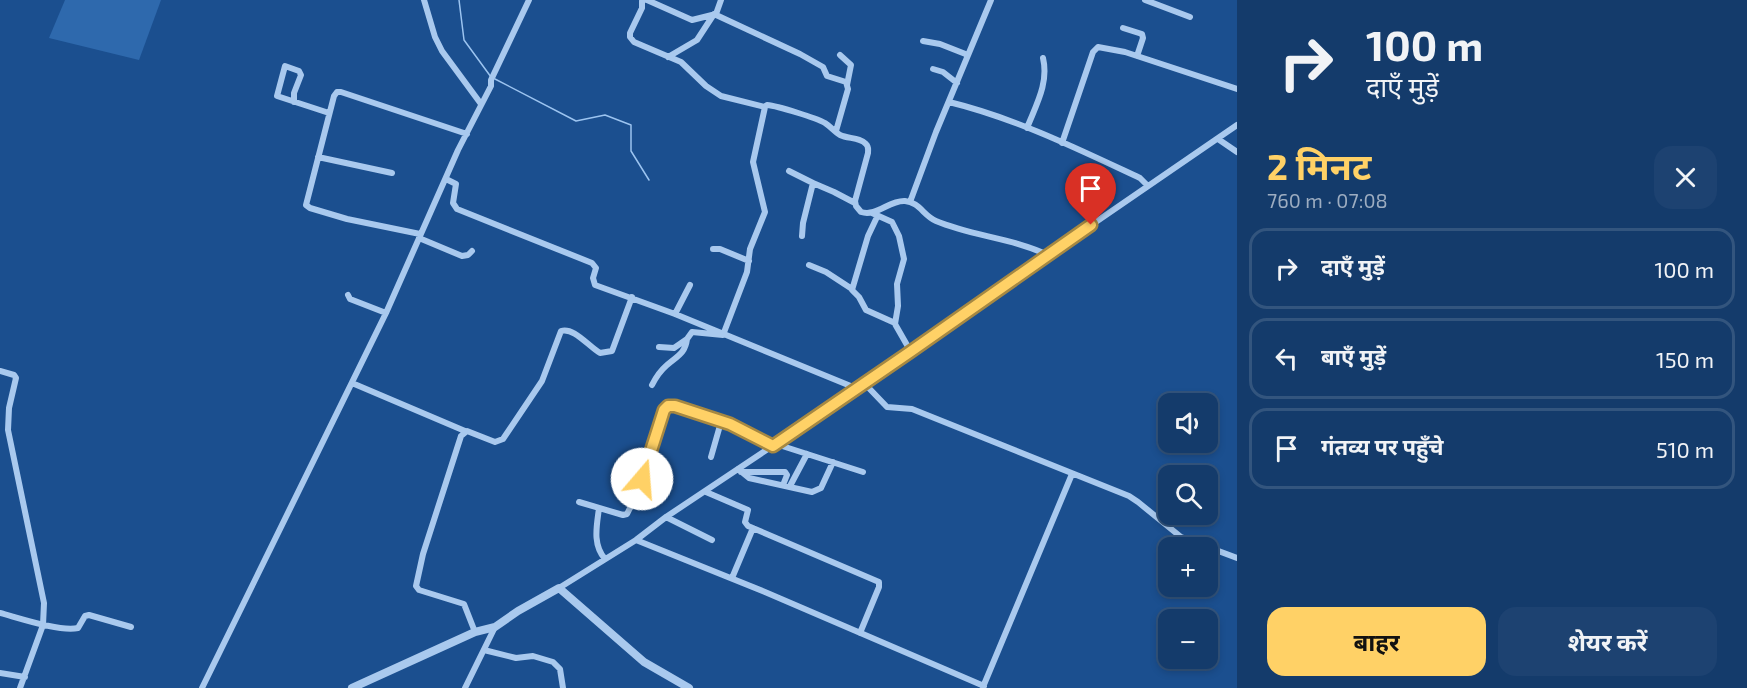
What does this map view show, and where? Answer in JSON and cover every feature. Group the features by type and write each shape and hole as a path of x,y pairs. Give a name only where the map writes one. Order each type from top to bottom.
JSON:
{"street":[{"path":"424,0 435,37 442,51 482,104"},
{"path":"202,688 386,313 529,0"},
{"path":"847,85 844,81 825,75 823,67 800,54 715,14 692,20 643,0 630,37 634,42 681,62 706,86 721,96 765,107 774,106 796,114 810,116 846,138 860,140 868,147 855,203"},
{"path":"668,57 697,40 715,14 721,0"},
{"path":"910,202 991,0"},
{"path":"1145,0 1190,17"},
{"path":"1123,27 1142,34 1143,38 1137,56"},
{"path":"923,41 940,44 968,56"},
{"path":"1062,143 1096,48 1137,56 1237,89"},
{"path":"836,131 851,68 850,63 840,55"},
{"path":"1027,129 1045,79 1046,70 1043,58"},
{"path":"294,102 294,93 301,75 299,71 285,66 277,96 294,102 329,113"},
{"path":"933,69 943,72 957,83"},
{"path":"467,134 337,92 329,113 306,202 307,207 347,219 420,236 462,256 472,251"},
{"path":"949,102 990,113 1062,143 1140,178 1148,186"},
{"path":"723,335 747,272 750,249 765,212 753,162 765,107"},
{"path":"352,688 475,632 495,627 636,540 666,517 740,471 1237,125"},
{"path":"1218,139 1237,152"},
{"path":"318,157 392,173"},
{"path":"789,171 855,203 861,212 887,219 895,225 903,253 897,288 895,323 910,352"},
{"path":"446,179 456,184 453,203 457,209 592,264 596,268 592,278 595,285 675,314 858,389"},
{"path":"802,236 802,226 813,183"},
{"path":"852,289 875,215 895,203 910,202 937,222 1023,244 1048,255"},
{"path":"713,249 720,249 749,261"},
{"path":"809,265 829,273 852,289 866,310 895,323"},
{"path":"675,314 690,285"},
{"path":"348,295 350,299 386,313"},
{"path":"352,383 495,442 503,439 542,381 561,331 564,329 571,331 597,351 608,353 615,347 632,297"},
{"path":"659,347 674,348 687,339 692,332 723,335"},
{"path":"652,385 663,368 686,349 687,339"},
{"path":"0,371 14,375 16,378 9,408 8,430 44,611 43,625 20,688"},
{"path":"864,383 887,407 912,409 1134,498 1181,537 1237,558"},
{"path":"579,502 622,515 629,512 664,410 668,406 675,406 730,424 775,445 863,472"},
{"path":"711,457 721,422"},
{"path":"465,431 461,436 445,480 416,586 419,590 464,604 475,632"},
{"path":"786,486 807,454"},
{"path":"740,471 749,478 812,492 819,490 833,462"},
{"path":"740,471 785,472 786,486"},
{"path":"636,540 732,578 983,687 1072,474"},
{"path":"706,492 748,510 746,525 879,582 860,633"},
{"path":"599,508 596,537 599,549 605,558"},
{"path":"666,517 712,540"},
{"path":"732,578 753,528"},
{"path":"559,588 645,662 689,688"},
{"path":"0,613 43,625 75,629 87,614 131,627"},
{"path":"465,688 495,627"},
{"path":"484,650 516,658 533,656 553,662 560,669 562,688"},
{"path":"0,673 25,677"}],"shaded area":[{"path":"65,0 161,0 139,60 49,38"}],"waterway":[{"path":"459,0 464,40 491,77"},
{"path":"495,79 576,121 605,115 631,125 631,151 649,180"}],"route":[{"path":"642,479 664,410 668,406 675,406 730,424 773,446 1091,225"}]}
